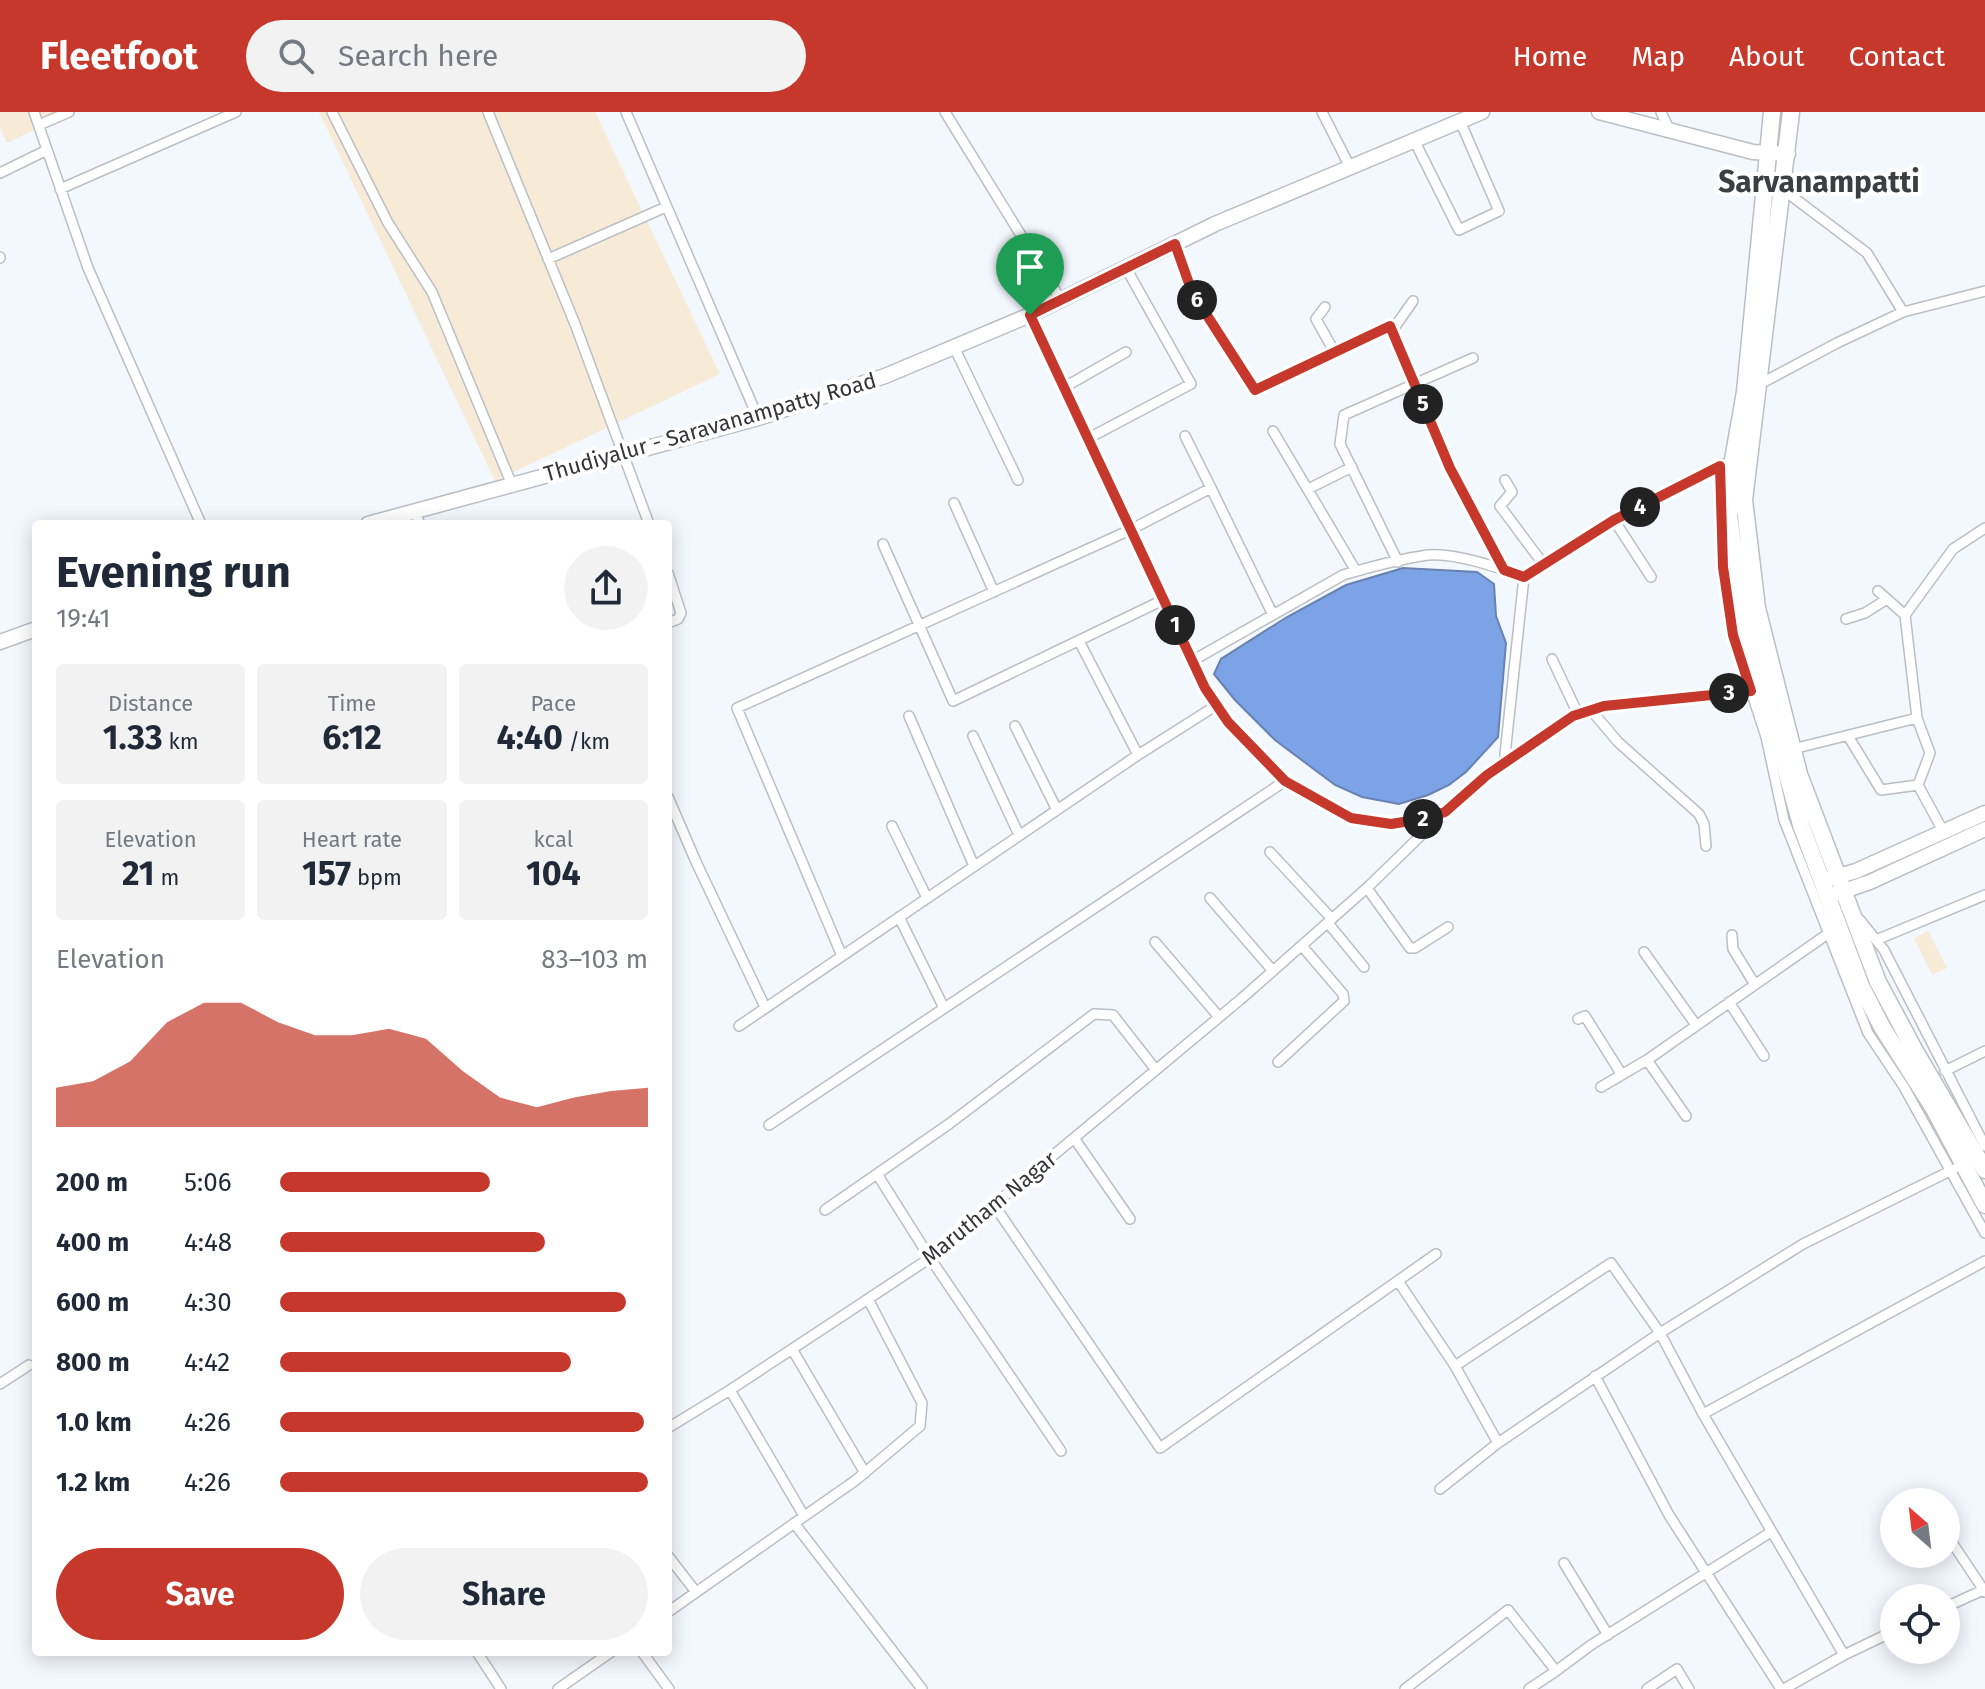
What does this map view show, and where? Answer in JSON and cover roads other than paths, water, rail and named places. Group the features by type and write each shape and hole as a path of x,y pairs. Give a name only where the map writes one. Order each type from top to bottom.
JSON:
{"highway":[{"path":"1772,112 1745,392 1726,463 1729,516 1743,613 1758,690 1801,825 1861,986 1974,1167"},
{"path":"1791,112 1744,500 1757,608 1799,774 1843,891 1878,982 1974,1167 1985,1205"}],"main road":[{"name":"Thudiyalur - Saravanampatty Road","path":"417,518 512,485 758,418 885,376 1030,315 1215,224 1482,112"},
{"path":"1599,112 1753,152 1788,154"},
{"path":"0,642 32,630"},
{"path":"1843,891 1856,871 1985,813"},
{"path":"1824,889 1843,891 1985,829"}],"street":[{"path":"34,112 88,268 199,520"},
{"path":"39,125 69,112"},
{"path":"60,189 236,112"},
{"path":"332,112 388,223 432,292 512,485"},
{"path":"488,112 575,324 647,520"},
{"path":"626,112 758,418"},
{"path":"945,112 1061,300"},
{"path":"1322,112 1350,167"},
{"path":"1661,112 1669,129"},
{"path":"1414,140 1459,230 1499,211 1460,121"},
{"path":"0,173 47,150"},
{"path":"1781,188 1867,253 1903,312"},
{"path":"548,259 666,207"},
{"path":"1175,244 1192,292 1255,390 1390,326 1450,468 1504,570"},
{"path":"1087,439 1191,384 1126,268"},
{"path":"1760,384 1903,312 1985,291"},
{"path":"1392,331 1413,301"},
{"path":"1325,307 1316,319 1335,353"},
{"path":"1030,315 1205,688 1228,722 1285,781 1351,818 1391,824 1445,812"},
{"path":"954,347 1018,480"},
{"path":"1063,388 1126,352"},
{"path":"1398,562 1340,444 1344,415 1473,358"},
{"path":"1273,431 1356,571"},
{"path":"1185,436 1273,615"},
{"path":"1524,577 1614,520 1726,463"},
{"path":"1308,489 1352,467"},
{"path":"1505,480 1512,492 1500,506 1544,565"},
{"path":"842,956 737,708 1130,530 1211,488"},
{"path":"954,503 994,592"},
{"path":"1614,520 1651,577"},
{"path":"1905,615 1953,549 1985,528"},
{"path":"883,544 953,701 1163,600"},
{"path":"1192,661 1343,575 1356,571 1431,555 1524,577"},
{"path":"1504,764 1524,577"},
{"path":"672,585 681,613 672,621"},
{"path":"1878,591 1905,615 1917,718 1930,753 1918,785 1943,831"},
{"path":"1846,619 1865,613 1887,599"},
{"path":"1079,641 1138,755"},
{"path":"1552,659 1578,714"},
{"path":"1758,690 1784,820 1868,1033 1904,1087 1974,1167 1985,1233"},
{"name":"Marutham Nagar","path":"672,1426 930,1258 1273,971 1367,888 1445,812 1504,764 1578,714 1604,706 1758,690"},
{"path":"739,1026 1138,755 1217,705"},
{"path":"1591,710 1618,742 1699,814 1704,824 1706,846"},
{"path":"909,716 974,866"},
{"path":"1793,749 1917,718"},
{"path":"1015,726 1057,810"},
{"path":"973,736 1019,835"},
{"path":"1848,736 1881,790 1918,785"},
{"path":"769,1125 1285,781"},
{"path":"672,806 765,1007"},
{"path":"892,826 927,898"},
{"path":"1270,852 1330,921 1364,967"},
{"path":"1367,888 1410,948 1415,948 1448,927"},
{"path":"1843,891 1884,950 1985,1146"},
{"path":"1876,940 1985,895"},
{"path":"1210,898 1273,971"},
{"path":"899,917 944,1008"},
{"path":"1601,1087 1647,1060 1829,933"},
{"path":"1732,935 1733,949 1754,983"},
{"path":"1155,942 1219,1017"},
{"path":"1278,1062 1344,1001 1343,994 1302,946"},
{"path":"1644,952 1696,1025"},
{"path":"1729,1002 1764,1056"},
{"path":"825,1210 949,1124 1094,1014 1113,1015 1156,1070"},
{"path":"1578,1019 1585,1016 1622,1075"},
{"path":"1945,1071 1985,1051"},
{"path":"1647,1060 1686,1116"},
{"path":"1074,1138 1130,1219"},
{"path":"1440,1489 1498,1443 1595,1376 1803,1244 1974,1167"},
{"path":"877,1174 1061,1451"},
{"path":"994,1205 1160,1448 1436,1254"},
{"path":"1703,1414 1985,1261"},
{"path":"1455,1366 1611,1263 1660,1333 1703,1414 1844,1655"},
{"path":"1398,1281 1455,1366 1498,1443"},
{"path":"672,1609 865,1473 920,1426 922,1403 868,1299"},
{"path":"792,1349 865,1473"},
{"path":"0,1384 29,1365"},
{"path":"1595,1376 1669,1515 1783,1689 1880,1638"},
{"path":"730,1390 804,1516"},
{"path":"794,1523 922,1689"},
{"path":"1529,1689 1771,1532"},
{"path":"1960,1555 1984,1591 1960,1601"},
{"path":"672,1561 696,1592"},
{"path":"1564,1563 1608,1635"},
{"path":"1405,1689 1508,1610 1556,1671"},
{"path":"480,1656 501,1689"},
{"path":"558,1689 605,1656"},
{"path":"645,1656 669,1689"},
{"path":"1647,1689 1677,1669 1689,1689"}],"water":[{"path":"1403,568 1477,572 1494,584 1496,616 1506,643 1498,737 1466,772 1449,785 1399,804 1362,797 1335,785 1275,740 1214,674 1221,659 1287,617 1346,585"}],"district":[{"name":"Sarvanampatti","path":"1819,182"}]}
